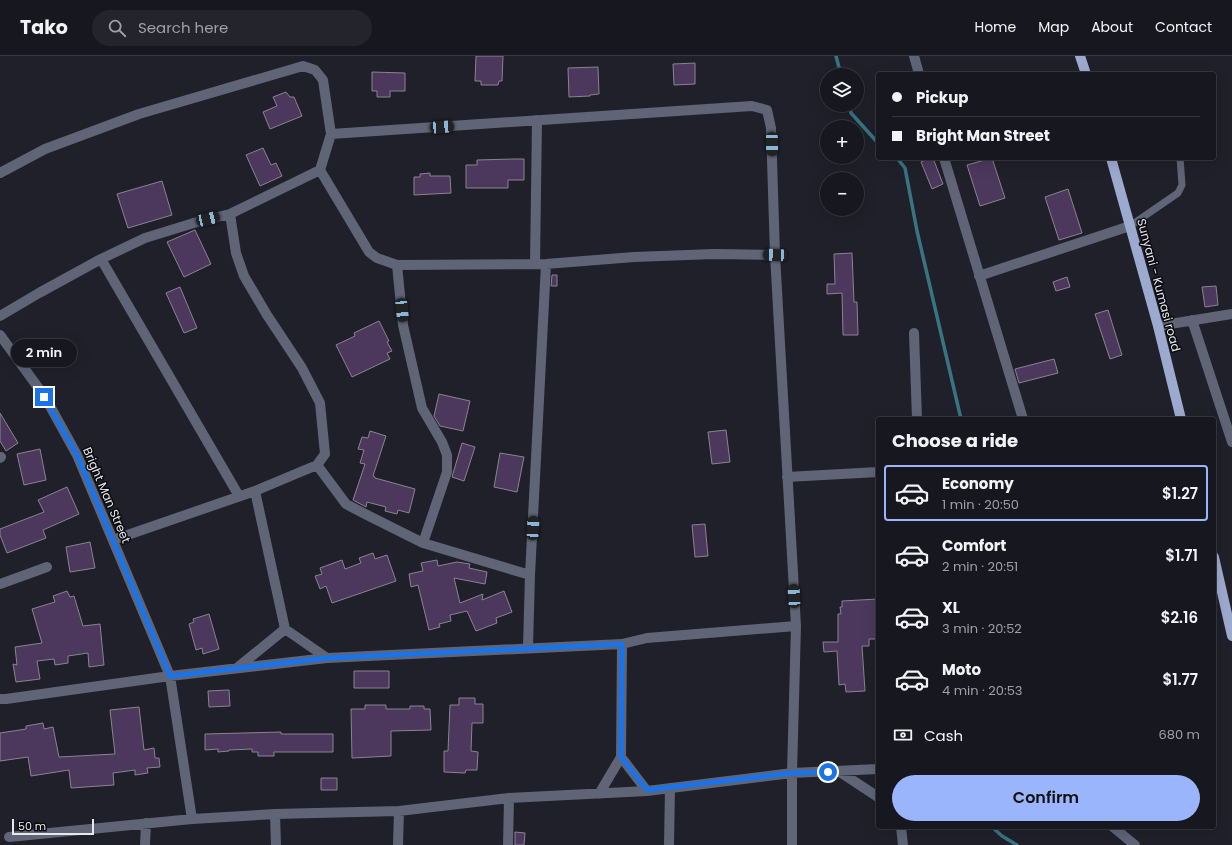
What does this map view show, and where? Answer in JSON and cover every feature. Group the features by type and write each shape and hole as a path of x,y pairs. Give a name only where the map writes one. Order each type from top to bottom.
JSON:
{"main road":[{"path":"1080,56 1085,72"},
{"name":"Sunyani - Kumasi road","path":"1112,160 1158,326 1181,417"},
{"path":"1216,566 1232,636"}],"street":[{"path":"914,56 918,72"},
{"path":"0,173 45,149 139,114 303,66 315,70 323,80 331,134 320,170 230,214 197,222 145,238 101,259 0,316"},
{"path":"331,134 752,106 767,110 771,128 775,255 796,626 792,773 792,845"},
{"path":"535,264 537,120"},
{"path":"945,160 1022,417"},
{"path":"320,170 369,252 377,258 397,265 546,264 634,257 714,254 775,255"},
{"path":"113,540 255,491 317,465 325,454 320,403 302,368 267,315 244,276 236,253 230,214"},
{"path":"979,276 1130,226"},
{"path":"101,259 238,496"},
{"path":"528,647 530,575 546,264"},
{"path":"397,265 403,325 422,408 442,442 447,455 447,472 423,543"},
{"path":"1158,326 1232,314"},
{"path":"1192,320 1232,442"},
{"path":"914,333 917,417"},
{"name":"Bright Man Street","path":"0,335 44,397 77,455 170,676 192,819"},
{"path":"317,465 346,504 423,543 530,575"},
{"path":"787,477 876,472"},
{"path":"255,491 285,629 327,658"},
{"path":"0,584 47,567"},
{"path":"0,699 170,676 327,658 528,647 622,644 646,638 796,626"},
{"path":"237,668 285,629"},
{"path":"599,794 621,757 622,644"},
{"path":"621,757 647,790"},
{"path":"9,837 192,819 275,814 399,811 509,798 599,794 670,788 792,773 876,769"},
{"path":"840,772 876,796"},
{"path":"669,845 670,788"},
{"path":"508,845 509,798"},
{"path":"398,845 399,811"},
{"path":"275,814 276,845"},
{"path":"145,845 146,823"},
{"path":"901,829 903,845"},
{"path":"1115,829 1135,845"}],"lane":[{"path":"1130,226 1178,193 1182,185 1180,160"}],"building":[{"path":"476,56 503,56 502,81 499,81 498,85 481,85 481,81 475,81"},
{"path":"695,63 695,84 674,85 673,64"},
{"path":"598,67 599,94 569,97 568,68"},
{"path":"372,72 405,73 405,91 390,91 390,97 377,97 377,91 372,91"},
{"path":"286,92 290,97 294,97 302,116 270,129 263,112 277,106 273,97"},
{"path":"263,148 271,165 276,163 282,176 260,186 246,155"},
{"path":"524,159 524,180 508,180 508,188 466,188 466,165 477,165 477,160"},
{"path":"925,160 934,160 943,184 932,189 921,162"},
{"path":"985,160 993,160 1005,198 980,206 967,165"},
{"path":"430,173 430,176 450,176 451,193 414,195 414,177 420,177 420,174"},
{"path":"162,181 172,215 128,228 117,194"},
{"path":"1068,189 1082,233 1059,240 1045,197"},
{"path":"195,230 211,264 184,277 167,242"},
{"path":"852,253 854,302 857,302 858,335 843,335 842,293 827,294 827,284 835,284 834,254"},
{"path":"552,275 557,275 557,286 551,286"},
{"path":"1067,277 1070,287 1056,291 1053,282"},
{"path":"1216,286 1218,305 1205,307 1202,287"},
{"path":"180,287 197,328 184,333 166,293"},
{"path":"1108,310 1122,355 1110,359 1095,314"},
{"path":"379,321 389,341 387,342 392,351 387,353 390,359 352,377 336,345 355,336 354,333"},
{"path":"1054,359 1058,373 1019,383 1015,369"},
{"path":"439,394 470,401 463,431 440,426 434,416"},
{"path":"0,413 18,443 6,451 0,441"},
{"path":"726,430 730,462 712,464 708,432"},
{"path":"370,431 386,436 373,476 375,478 415,489 409,513 398,510 397,514 385,511 386,507 367,502 366,507 353,500 365,464 360,463 364,450 358,449 362,437 368,438"},
{"path":"462,443 475,447 464,481 452,477"},
{"path":"40,449 46,480 24,485 17,454"},
{"path":"500,453 524,457 517,492 494,487"},
{"path":"67,487 79,514 43,530 46,538 7,553 0,535 0,529 44,512 38,500"},
{"path":"705,524 708,556 695,557 692,525"},
{"path":"90,542 95,568 70,572 66,547"},
{"path":"373,553 375,559 387,555 396,581 332,603 326,586 320,589 315,576 322,574 320,568 342,560 345,569 361,563 359,558"},
{"path":"437,560 438,566 457,562 470,564 469,568 487,572 485,584 454,578 460,603 483,594 482,600 504,591 512,612 496,618 497,623 476,631 467,611 450,615 451,621 439,624 440,627 429,630 418,585 411,587 409,574 423,571 421,563"},
{"path":"67,591 70,597 74,596 83,626 100,624 104,665 89,667 88,653 68,656 68,663 55,665 54,659 37,661 40,679 16,682 13,664 17,665 15,647 42,643 32,609 55,602 53,596"},
{"path":"876,599 876,639 869,639 869,646 862,646 865,691 846,692 845,684 839,685 837,651 824,652 823,642 838,642 838,614 841,614 840,607 842,607 842,601"},
{"path":"209,614 219,649 203,654 202,648 196,650 189,624 194,622 193,619"},
{"path":"354,671 389,671 389,688 354,688"},
{"path":"229,690 230,706 209,707 208,691"},
{"path":"459,698 475,698 475,704 483,704 483,723 472,723 471,751 478,752 477,770 466,770 465,773 444,772 444,751 448,751 450,705 459,705"},
{"path":"365,705 386,705 386,709 410,709 410,706 424,706 424,709 430,709 431,730 391,731 391,756 352,758 351,709 365,709"},
{"path":"139,707 144,750 154,748 155,758 159,758 160,767 147,768 148,773 135,775 135,770 113,773 114,785 71,788 69,770 31,776 28,757 0,761 0,733 26,729 26,726 43,723 44,729 53,727 59,757 115,754 110,710"},
{"path":"281,732 281,734 333,734 333,752 274,752 274,756 258,756 258,752 252,752 252,749 218,752 218,749 205,750 205,734"},
{"path":"321,778 337,778 337,790 321,790"},
{"path":"515,832 525,833 524,845 515,845"}],"waterway":[{"path":"836,56 839,68"},
{"path":"851,112 876,141"},
{"path":"899,160 905,168 917,231 961,417"},
{"path":"994,829 1002,836 1017,845"}],"route":[{"path":"44,397 77,455 96,497 170,676 327,658 528,647 622,644 621,757 647,790 692,786 792,773 828,772"}]}
